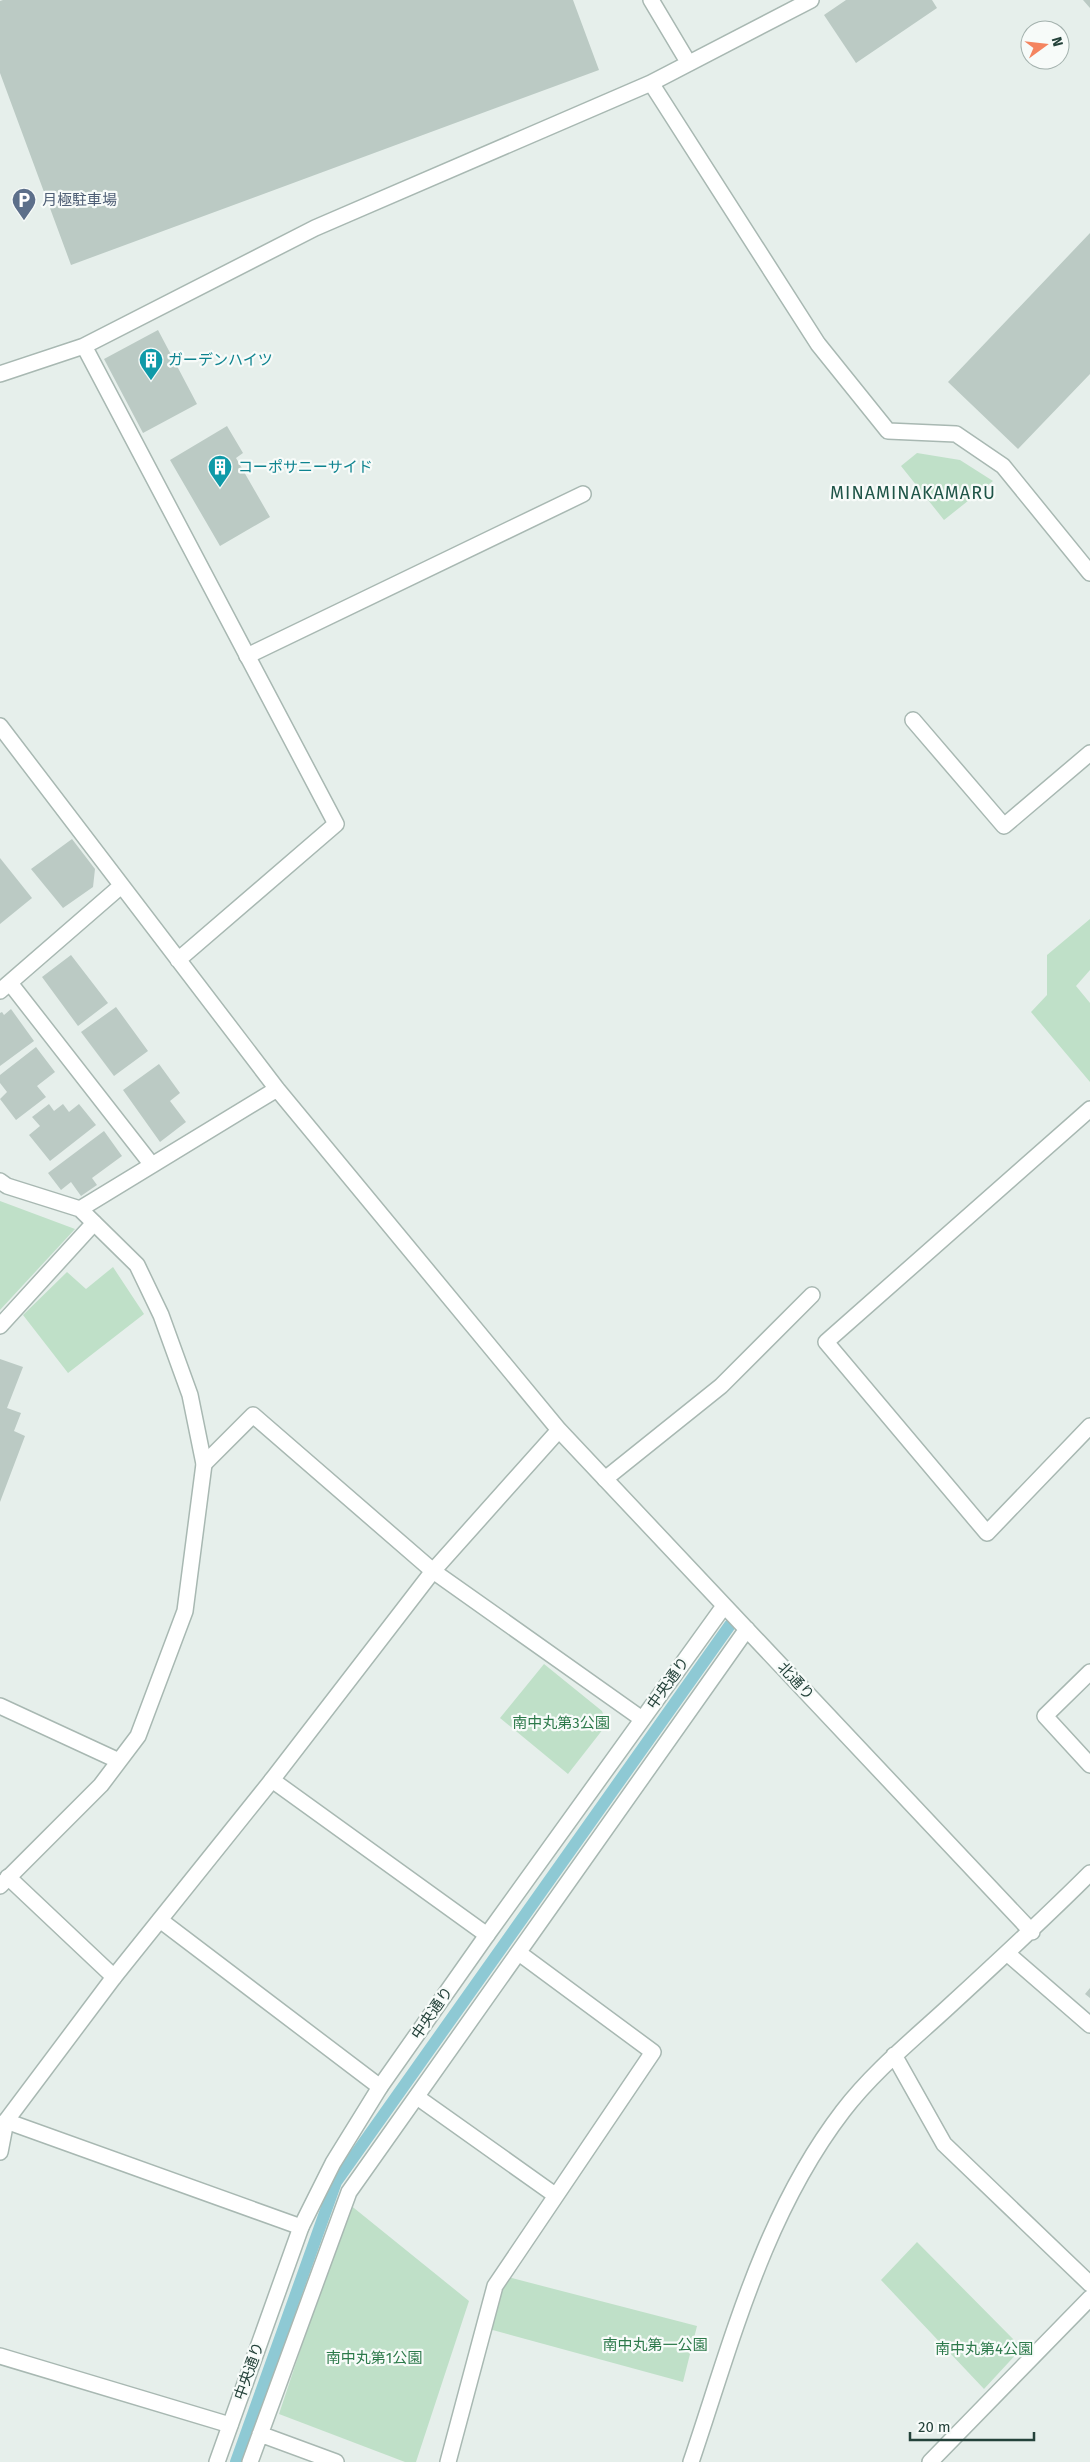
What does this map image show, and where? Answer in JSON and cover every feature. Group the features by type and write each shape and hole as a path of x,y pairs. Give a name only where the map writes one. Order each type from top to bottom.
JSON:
{"street":[{"path":"651,0 688,62"},
{"path":"0,374 84,346 315,228 652,83 688,62 811,0"},
{"path":"652,83 818,344 888,431 956,434 1003,466 1090,574"},
{"path":"84,346 336,824 178,960"},
{"path":"247,656 582,494"},
{"path":"913,720 1004,826 1090,753"},
{"name":"北通り","path":"0,726 276,1089 559,1430 1032,1932"},
{"path":"121,886 5,987 152,1165"},
{"path":"80,1209 276,1089"},
{"path":"1090,1109 826,1342 987,1533 1090,1426"},
{"path":"0,1181 7,1186 80,1209 137,1265 162,1315 190,1395 204,1464 186,1611 138,1736 101,1785 3,1879 114,1976"},
{"path":"0,1326 94,1223"},
{"path":"605,1478 721,1386 812,1295"},
{"path":"204,1464 253,1415 433,1571 642,1719"},
{"path":"0,2152 6,2121 114,1976 272,1780 433,1571 559,1430"},
{"name":"中央通り","path":"217,2462 302,2227 332,2163 380,2087 487,1934 724,1606"},
{"path":"250,2462 349,2192 747,1629"},
{"path":"1090,1672 1045,1716 1090,1765"},
{"path":"0,1706 119,1761"},
{"path":"272,1780 487,1934"},
{"path":"691,2462 762,2252 789,2193 843,2111 894,2055 1032,1932 1090,1873"},
{"path":"160,1920 380,2087"},
{"path":"448,2462 495,2286 653,2052 519,1953"},
{"path":"1007,1953 1090,2025"},
{"path":"894,2055 944,2144 1090,2284"},
{"path":"416,2097 555,2195"},
{"path":"6,2121 302,2227"},
{"path":"930,2462 1090,2298"},
{"path":"0,2356 230,2426"},
{"path":"260,2434 336,2462"}],"green space":[{"path":"917,453 960,460 993,481 944,520 901,466"},
{"path":"1090,919 1090,970 1076,986 1090,1003 1090,1082 1031,1012 1047,995 1047,955"},
{"path":"0,1201 75,1229 0,1310"},
{"path":"113,1267 144,1314 68,1373 23,1315 67,1272 86,1289"},
{"name":"南中丸第3公園","path":"544,1664 602,1711 607,1724 568,1774 500,1718"},
{"name":"南中丸第1公園","path":"349,2204 469,2301 416,2462 405,2462 279,2414"},
{"name":"南中丸第4公園","path":"917,2242 1022,2348 984,2389 881,2280"},
{"name":"南中丸第一公園","path":"500,2275 697,2326 683,2382 489,2329"}],"building":[{"path":"573,0 599,70 71,265 0,73 0,1"},
{"path":"846,0 932,0 937,8 856,63 824,15"},
{"path":"1083,0 1090,0 1090,8"},
{"path":"1090,233 1090,374 1018,449 948,382"},
{"name":"ガーデンハイツ","path":"158,330 197,404 143,433 104,359"},
{"name":"コーポサニーサイド","path":"227,426 243,453 236,458 270,517 220,546 170,460"},
{"path":"72,839 95,869 93,887 63,908 31,869"},
{"path":"0,858 32,898 0,924"},
{"path":"71,955 108,1003 78,1026 42,977"},
{"path":"116,1007 148,1051 114,1076 81,1032"},
{"path":"11,1009 34,1041 0,1066 0,1013 2,1012 4,1015"},
{"path":"36,1047 55,1072 37,1086 46,1097 16,1120 0,1099 7,1092 0,1083 0,1075"},
{"path":"159,1064 180,1093 170,1101 186,1122 160,1142 123,1090"},
{"path":"49,1104 54,1111 63,1104 69,1112 79,1104 96,1125 50,1161 29,1135 40,1126 32,1117"},
{"path":"104,1131 122,1156 92,1178 97,1185 81,1196 71,1182 61,1190 48,1173"},
{"path":"0,1359 23,1367 7,1408 21,1413 14,1431 25,1436 0,1502"},
{"path":"1090,1988 1090,1998 1085,1994"}],"waterway":[{"path":"236,2462 336,2182 730,1625"}],"place":[{"name":"月極駐車場","path":"24,221"},
{"name":"ガーデンハイツ","path":"151,381"},
{"name":"コーポサニーサイド","path":"220,488"}],"district":[{"name":"MINAMINAKAMARU","path":"913,493"}]}
